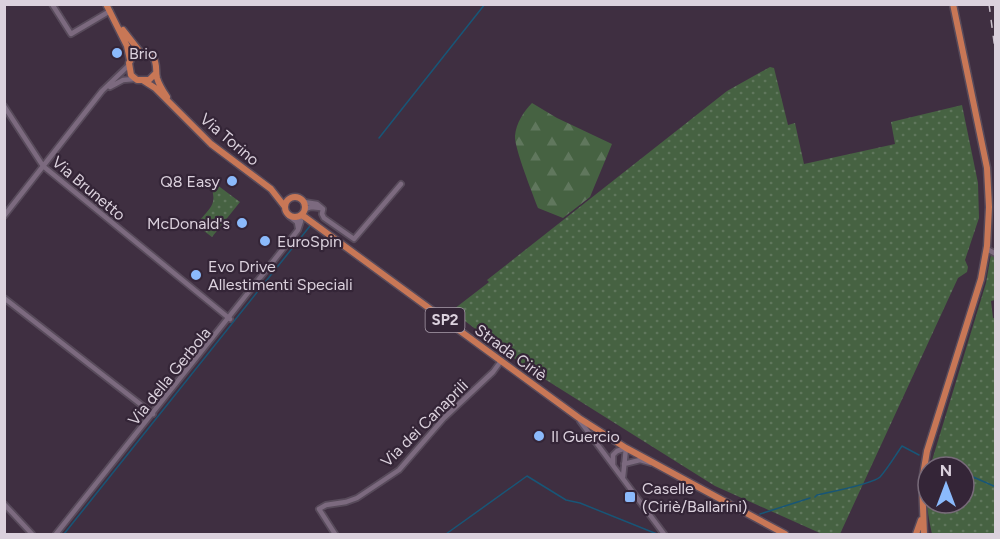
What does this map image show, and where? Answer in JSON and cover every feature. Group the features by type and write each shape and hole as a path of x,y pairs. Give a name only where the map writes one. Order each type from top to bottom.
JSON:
{"main road":[{"path":"926,455 981,279 987,249 989,191 983,147 953,4"},
{"path":"109,10 141,53 153,57 157,65 156,73 149,80 134,79 131,75 127,46 109,10"},
{"path":"129,63 141,53"},
{"name":"Via Torino","path":"156,73 159,84 174,108"},
{"name":"Via Torino","path":"144,81 155,88 211,144 270,189 284,196 293,197"},
{"name":"Via Torino","path":"270,189 285,207"},
{"path":"293,197 299,198 303,211 289,216 285,207 287,201 293,197"},
{"name":"Strada Ciriè","path":"303,211 312,221 579,418"},
{"name":"SP2","path":"579,418 655,465 785,534"},
{"path":"916,534 922,515"},
{"path":"923,515 926,534"}],"street":[{"path":"52,4 71,33 109,10"},
{"path":"4,216 102,91 129,63"},
{"path":"102,91 123,80 134,79"},
{"name":"Via Brunetto","path":"4,106 43,166 230,319"},
{"path":"298,230 303,211 311,207 321,208 324,218 354,239 401,184"},
{"path":"289,216 297,222 298,230"},
{"name":"Via della Gerbola","path":"56,534 230,319 298,230"},
{"path":"987,249 996,254"},
{"path":"4,298 153,414"},
{"name":"Via dei Canaprili","path":"335,534 319,509 326,505 357,498 399,470 444,418 493,372 501,361"},
{"name":"Strada Ciriè","path":"579,418 664,534"},
{"path":"614,467 612,459 614,455 617,451 626,448 623,477 630,489"},
{"path":"624,464 640,460 655,465"},
{"path":"4,504 32,534"}],"green space":[{"path":"770,67 774,68 788,125 795,123 804,164 895,144 891,122 962,105 978,183 979,218 965,260 968,267 967,272 958,278 840,534 822,534 715,486 527,368 457,315 454,309 489,282 487,280 727,91"},
{"path":"532,103 557,118 612,144 590,197 563,218 538,208 517,150 515,136 517,126"},
{"path":"209,179 240,202 212,237 196,225 212,204 213,195"},
{"path":"991,254 996,257 995,300 991,301 993,318 996,318 995,534 932,534 929,515 976,515 976,455 934,455 986,283"}],"waterway":[{"path":"379,138 485,4"},
{"path":"64,534 310,226"},
{"path":"815,497 876,480 902,446 919,455"},
{"path":"446,534 527,476 566,500 580,503 657,534"},
{"path":"976,478 996,487"},
{"path":"760,514 810,498"}],"railway":[{"path":"989,4 996,57"}],"place":[{"name":"Brio","path":"117,53"},
{"name":"Q8 Easy","path":"232,181"},
{"name":"McDonald's","path":"242,223"},
{"name":"EuroSpin","path":"265,241"},
{"name":"Evo Drive Allestimenti Speciali","path":"196,275"},
{"name":"Il Guercio","path":"539,436"},
{"name":"Caselle (Ciriè/Ballarini)","path":"630,497"}]}
